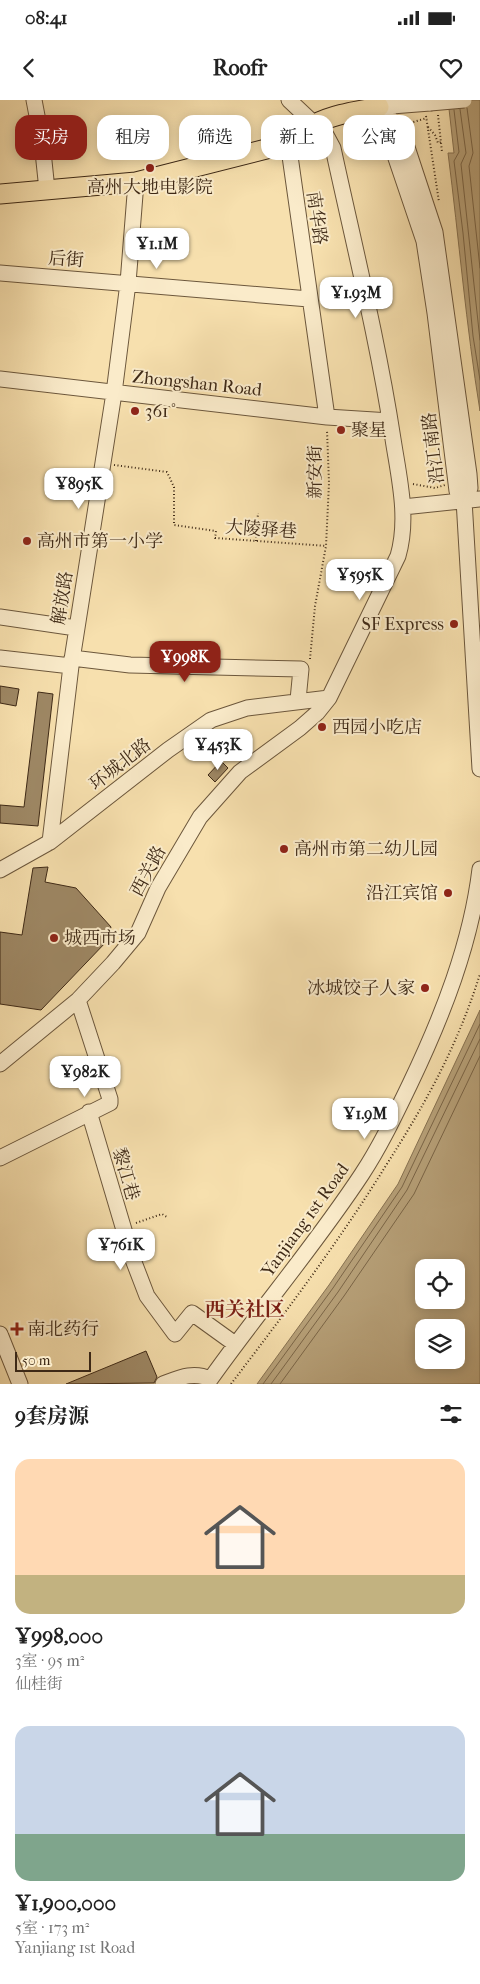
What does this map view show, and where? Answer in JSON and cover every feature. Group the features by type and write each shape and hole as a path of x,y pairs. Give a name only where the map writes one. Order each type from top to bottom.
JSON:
{"main road":[{"path":"333,118 378,103"},
{"path":"0,194 136,182 261,151"}],"street":[{"path":"34,100 42,142 47,190"},
{"name":"西关路","path":"289,100 306,115"},
{"path":"378,103 431,110 464,100"},
{"name":"沿江南路","path":"378,103 403,135 435,232 469,474 470,488 464,500"},
{"name":"西关路","path":"0,1064 78,1000 113,963 138,932 158,888 200,817 240,772 300,728 317,713 329,698 398,556 403,535 403,507 390,421 371,318 333,148"},
{"name":"南华路","path":"290,160 327,416"},
{"name":"解放路","path":"50,842 71,662 114,393 128,283 136,182"},
{"name":"后街","path":"0,273 309,299"},
{"name":"Zhongshan Road","path":"0,379 327,416 390,421"},
{"path":"403,507 480,499"},
{"path":"464,500 480,770"},
{"path":"0,617 76,628"},
{"path":"0,658 130,665 301,669 298,700"},
{"name":"环城北路","path":"0,870 50,842 168,750 211,720 247,708 298,700 329,698"},
{"name":"Yanjiang 1st Road","path":"208,1382 337,1211 386,1136 436,1031 459,960 476,898 480,869"},
{"path":"0,1158 89,1112 106,1106 110,1101 78,1000"},
{"name":"黎江巷","path":"89,1112 122,1227 147,1296 175,1334 192,1313 235,1344"},
{"path":"0,1334 20,1384"},
{"path":"163,1384 184,1376 196,1374 208,1382"}],"path":[{"path":"415,119 431,110 441,142 442,152"},
{"path":"428,127 435,135 438,143 441,142"},
{"name":"新安街","path":"301,669 309,668 315,606 326,546 329,483 327,416"},
{"name":"大陵驿巷","path":"103,464 167,472 174,487 174,525 216,530 215,538 326,546"},
{"path":"399,480 435,488 448,484 449,481"},
{"path":"256,541 258,513"},
{"path":"122,1227 162,1214 167,1217"}],"water":[{"path":"448,100 480,100 480,411 448,153 454,153"},
{"path":"480,1010 480,1384 257,1384 329,1285 398,1184"}],"building":[{"path":"0,686 19,689 16,706 0,703"},
{"path":"38,692 53,694 38,826 0,823 0,805 24,807"},
{"path":"221,761 228,768 215,782 208,775"},
{"name":"城西市场","path":"48,867 45,882 76,888 111,927 107,941 41,1010 0,1004 0,932 22,935 33,868"},
{"path":"146,1351 157,1377 154,1383 66,1384"}],"place":[{"name":"高州大地电影院","path":"150,168"},
{"name":"361˚","path":"135,411"},
{"name":"聚星","path":"341,430"},
{"name":"高州市第一小学","path":"27,541"},
{"name":"SF Express","path":"454,624"},
{"name":"西园小吃店","path":"322,727"},
{"name":"高州市第二幼儿园","path":"284,849"},
{"name":"沿江宾馆","path":"448,893"},
{"name":"城西市场","path":"54,938"},
{"name":"冰城饺子人家","path":"425,988"},
{"name":"南北药行","path":"17,1329"}],"district":[{"name":"西关社区","path":"245,1309"}]}
